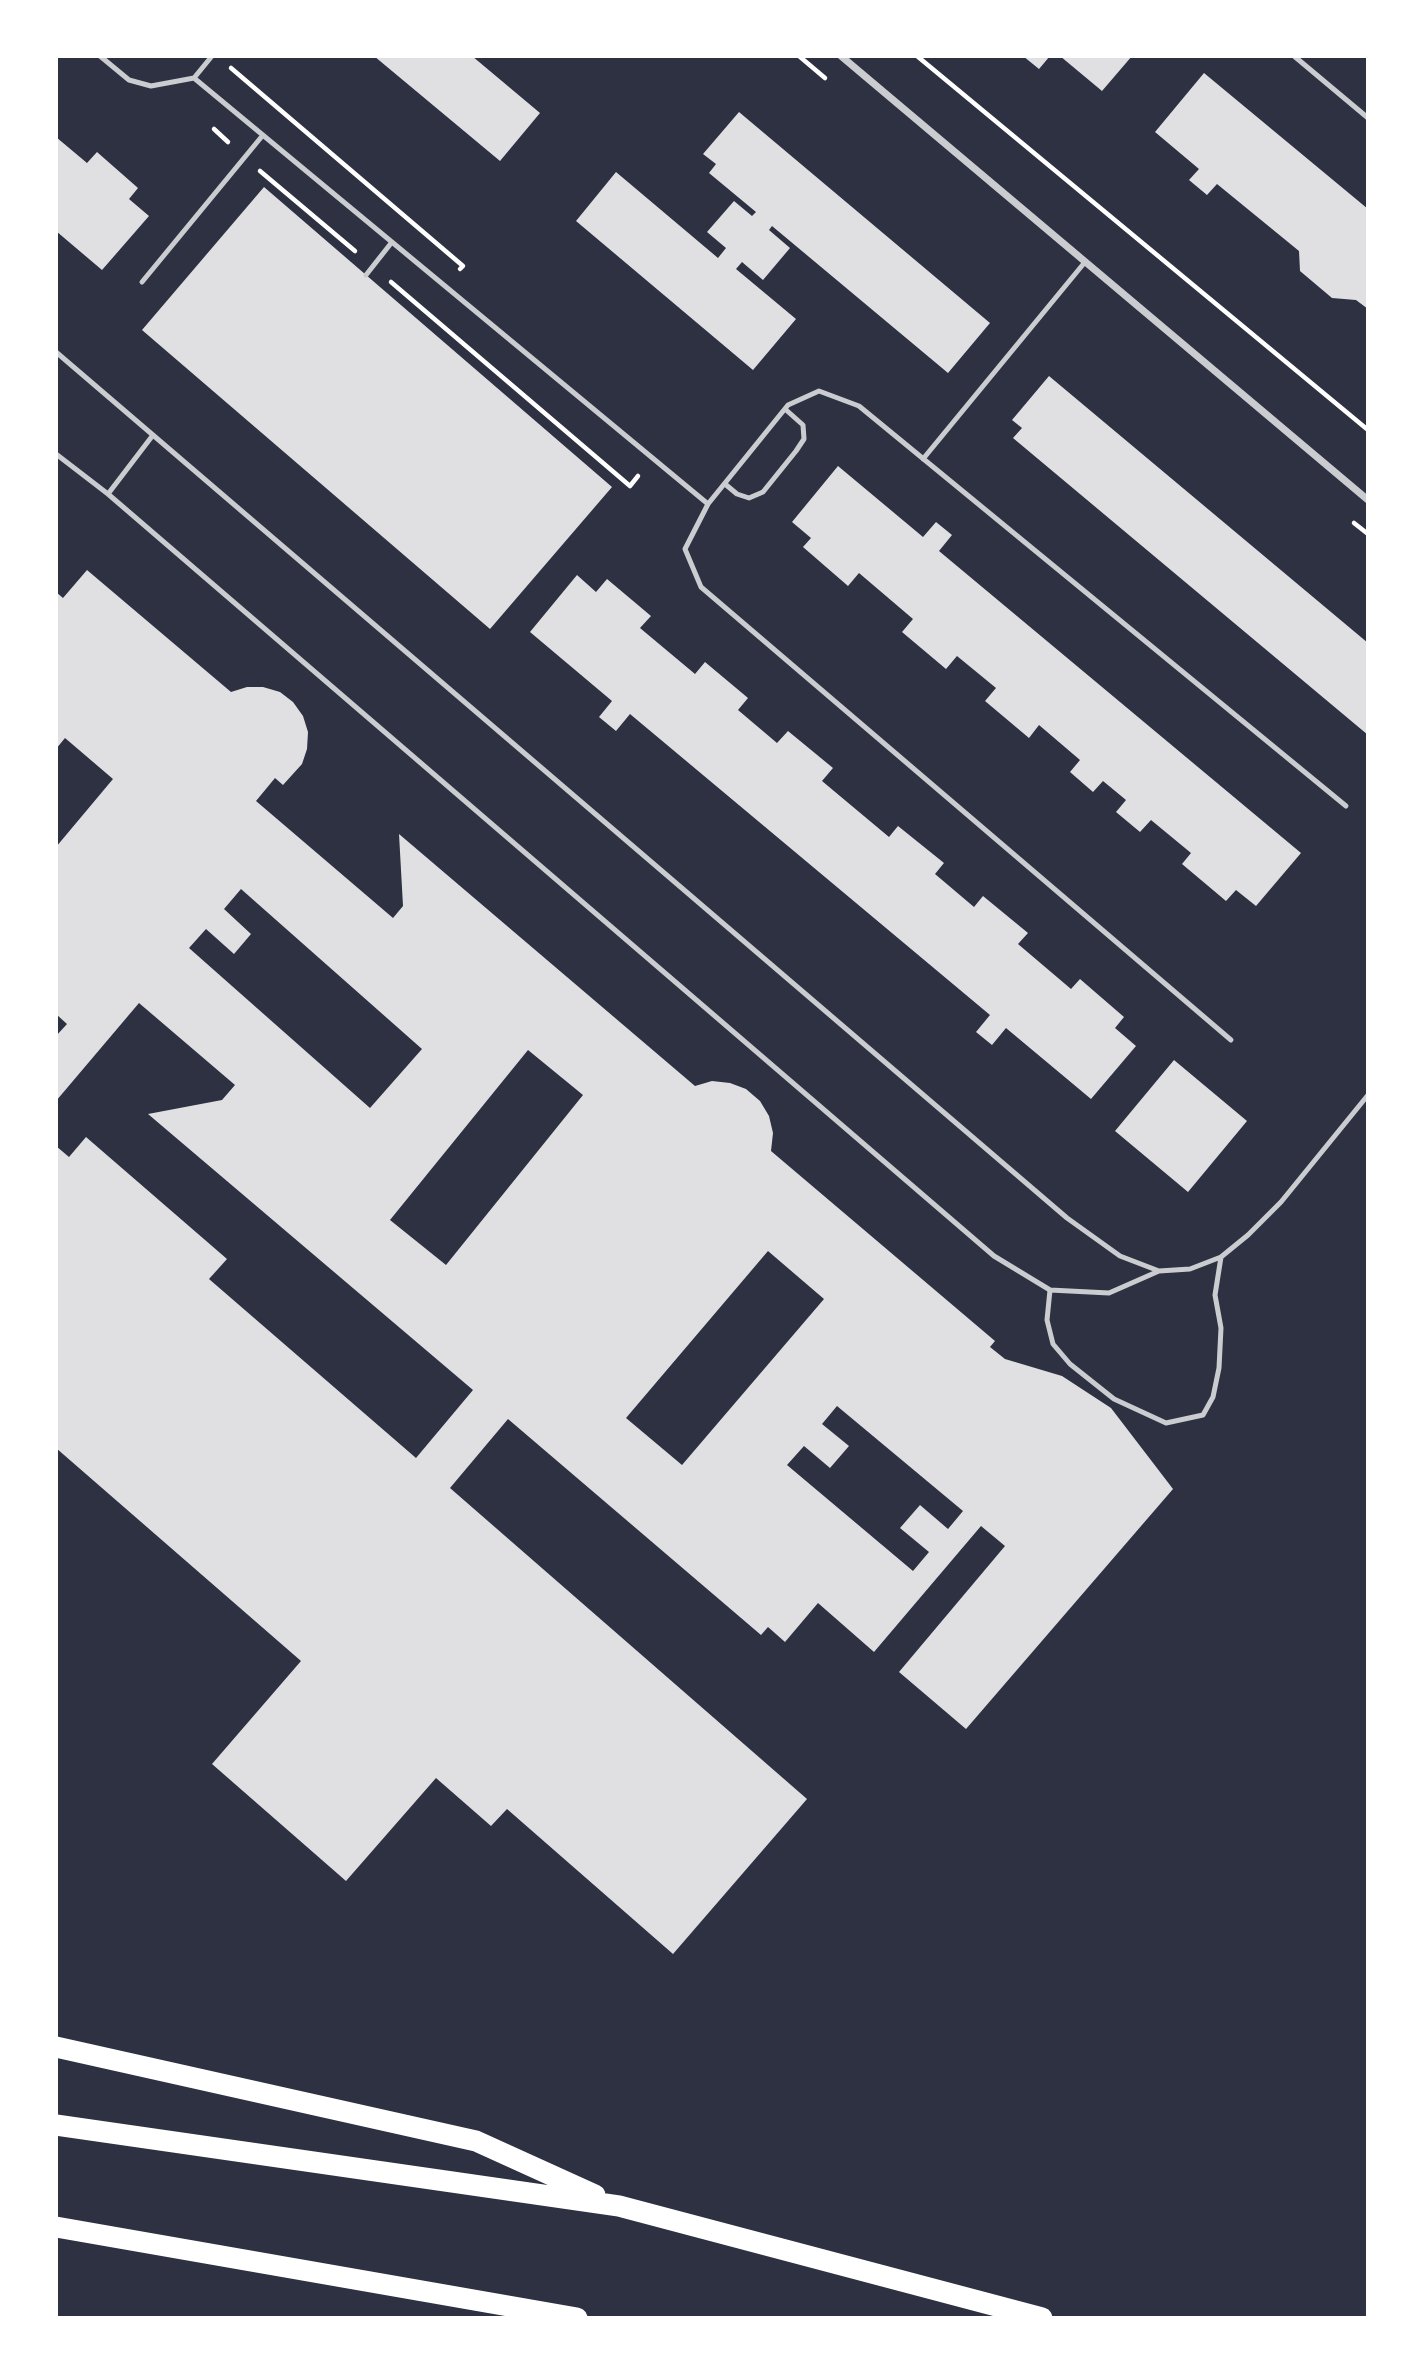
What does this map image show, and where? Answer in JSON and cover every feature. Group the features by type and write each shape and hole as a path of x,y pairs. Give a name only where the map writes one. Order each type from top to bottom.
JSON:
{"highway":[{"path":"56,2047 476,2141 619,2206"},
{"path":"56,2125 619,2206 1042,2318"},
{"path":"56,2227 578,2318"}],"street":[{"path":"841,56 1368,500"}],"lane":[{"path":"100,56 129,80 151,86 194,78 212,56"},
{"path":"1294,56 1368,118"},
{"path":"194,78 708,504"},
{"path":"142,282 263,135"},
{"path":"366,275 392,242"},
{"path":"923,459 1085,262"},
{"path":"56,352 1067,1217 1120,1256 1159,1271"},
{"path":"1231,1040 701,587 685,549 708,504 788,405 819,391 859,406 1346,806"},
{"path":"725,484 737,494 749,498 763,492 796,451 804,439 803,425 785,409"},
{"path":"108,494 153,435"},
{"path":"56,454 108,494 994,1256 1049,1290 1109,1293 1159,1271 1190,1269 1221,1257 1281,1202 1368,1095"},
{"path":"1049,1290 1047,1320 1050,1332 1054,1344 1070,1364 1114,1399 1166,1423 1203,1415 1213,1397 1219,1368 1221,1328 1215,1295 1221,1257"}],"path":[{"path":"917,56 1368,430"},
{"path":"227,65 463,266 446,286"},
{"path":"209,125 631,486 652,457"}],"building":[{"path":"374,56 472,56 540,113 500,161"},
{"path":"1023,56 1050,56 1039,69"},
{"path":"1060,56 1132,56 1102,91"},
{"path":"1204,73 1368,209 1368,309 1356,300 1332,298 1300,271 1299,251 1217,184 1207,195 1189,180 1199,169 1155,132"},
{"path":"739,112 990,323 948,373 772,226 769,230 790,248 763,280 742,262 736,269 796,319 753,370 576,221 616,172 718,258 726,248 707,232 734,201 752,216 756,212 709,173 716,164 703,154"},
{"path":"56,137 87,163 97,152 138,188 129,199 149,216 102,270 56,231"},
{"path":"264,187 612,487 490,629 142,330"},
{"path":"1049,376 1368,643 1368,735 1013,438 1022,428 1012,420"},
{"path":"838,466 923,537 936,522 952,535 939,551 1301,853 1256,906 1236,890 1226,901 1182,864 1191,853 1151,820 1140,832 1116,812 1126,800 1103,781 1093,792 1070,772 1080,760 1039,725 1029,738 985,701 996,688 957,656 946,669 902,632 913,619 859,573 848,586 803,547 811,538 792,522"},
{"path":"87,570 231,692 247,687 263,687 280,692 293,702 303,716 308,732 307,749 302,764 283,785 275,778 256,801 393,918 403,906 399,834 695,1086 712,1081 730,1083 746,1089 760,1101 769,1116 773,1133 771,1151 995,1341 990,1347 1005,1359 1062,1376 1111,1408 1173,1489 966,1729 899,1672 1005,1546 981,1526 874,1652 818,1603 785,1642 768,1627 761,1635 508,1419 450,1488 807,1799 673,1954 507,1809 491,1826 436,1778 346,1881 212,1764 301,1661 56,1448 56,1146 69,1157 86,1137 227,1259 209,1279 416,1458 473,1390 148,1114 222,1100 235,1085 139,1003 56,1101 56,1036 67,1024 56,1014 56,847 113,779 65,738 56,749 56,592 63,598","holes":["241,889 422,1049 370,1108 189,948 206,929 234,954 251,934 224,909","528,1050 583,1095 446,1265 390,1220","768,1251 824,1299 682,1465 626,1418","837,1406 963,1511 948,1529 920,1505 900,1528 929,1552 913,1571 787,1465 804,1446 830,1468 849,1446 822,1424"]},
{"path":"577,575 596,592 607,579 651,616 640,628 695,674 705,662 748,698 738,710 777,743 788,731 833,768 822,781 889,837 898,826 944,863 935,874 974,907 983,896 1028,933 1018,944 1071,989 1080,979 1124,1017 1115,1028 1136,1046 1091,1099 1006,1028 992,1045 976,1032 990,1015 630,714 616,731 599,717 612,701 530,632"},
{"path":"1174,1060 1247,1121 1188,1192 1115,1131"}]}
